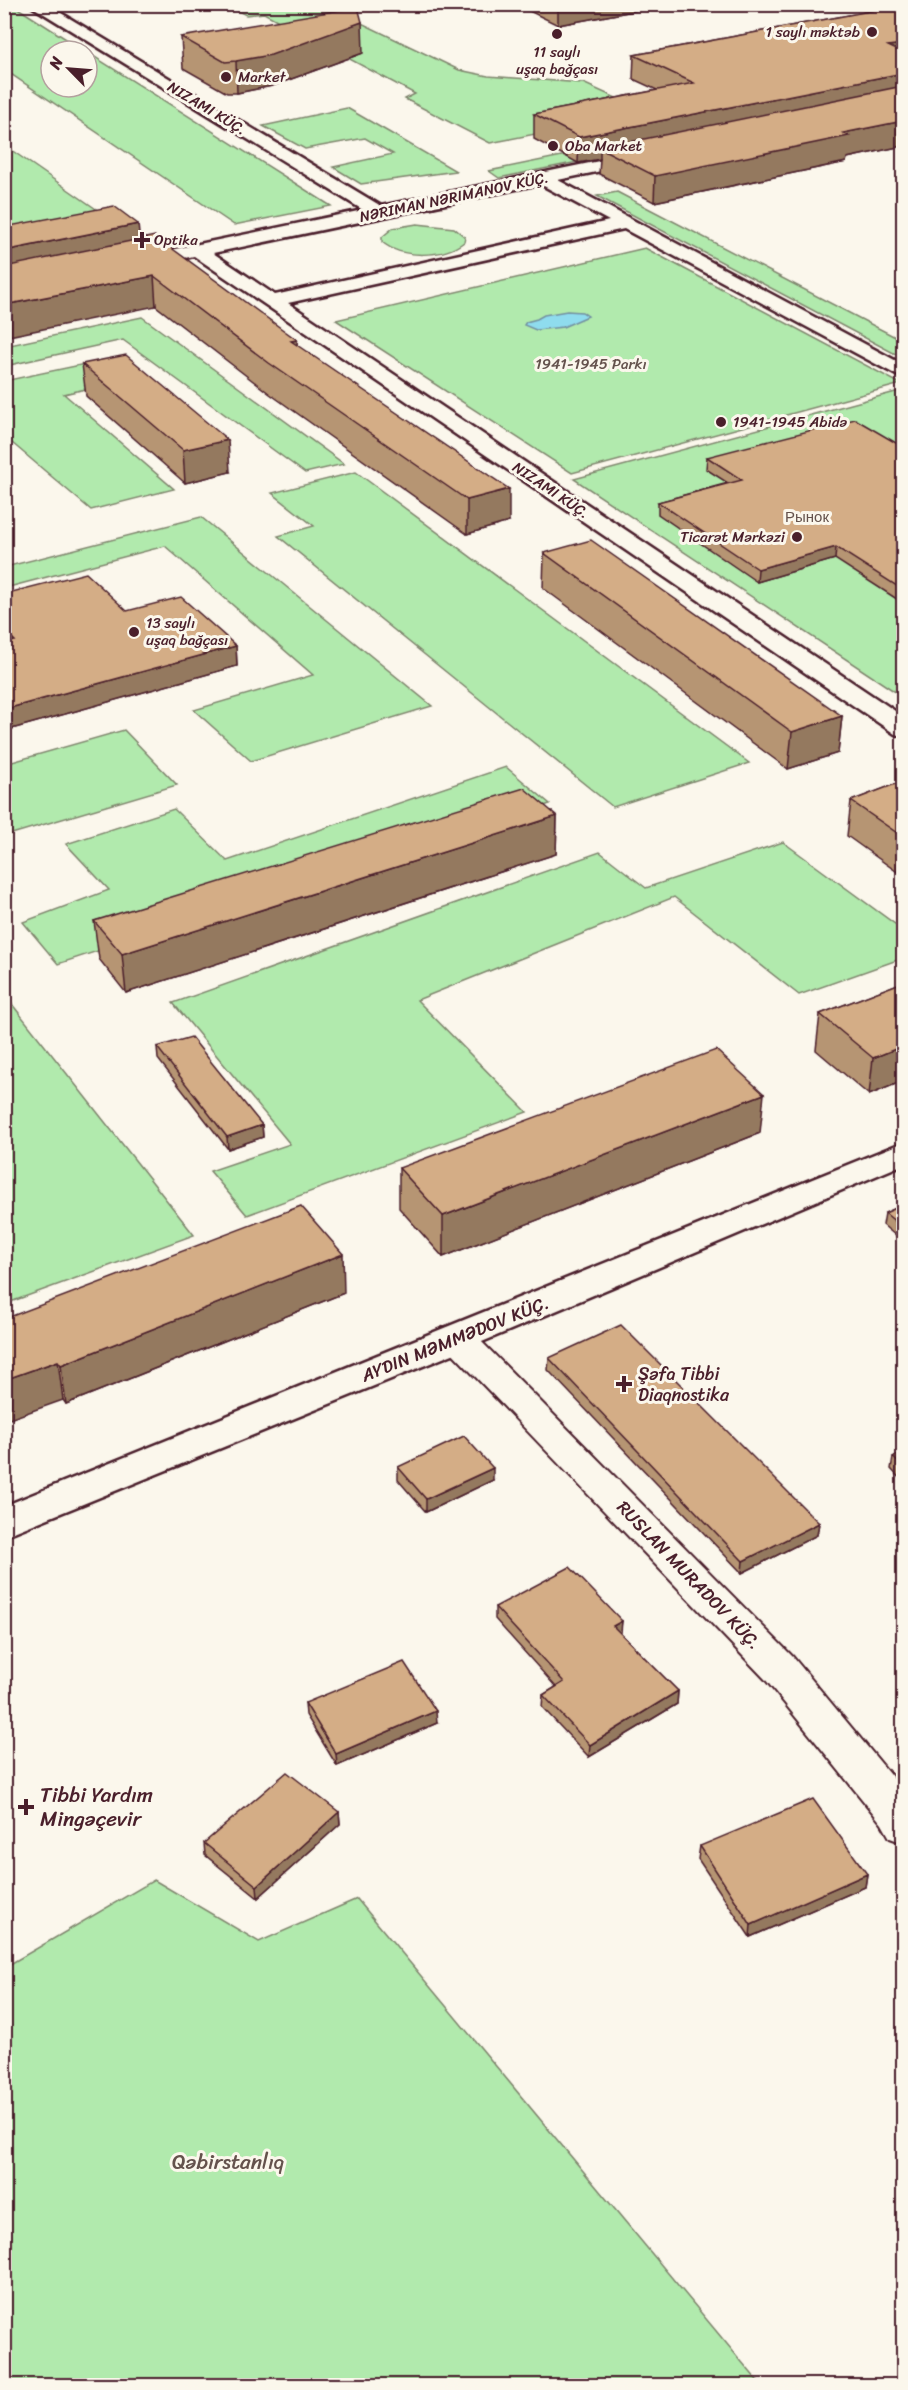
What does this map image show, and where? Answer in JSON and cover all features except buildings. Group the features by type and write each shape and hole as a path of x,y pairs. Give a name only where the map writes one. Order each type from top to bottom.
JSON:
{"street":[{"name":"NIZAMI KÜÇ.","path":"35,4 378,212"},
{"name":"NƏRIMAN NƏRIMANOV KÜÇ.","path":"118,267 664,152"},
{"path":"542,178 903,373"},
{"path":"273,301 627,223"},
{"name":"NIZAMI KÜÇ.","path":"198,251 903,729"},
{"path":"4,1522 458,1338 903,1152"},
{"name":"RUSLAN MURADOV KÜÇ.","path":"458,1338 779,1668 897,1812 903,1826"}],"green space":[{"path":"226,5 324,5 459,70 488,76 583,83 647,112 490,143 405,99 415,94 264,13 246,15"},
{"path":"16,7 66,39 39,39 39,93 5,70 5,9"},
{"path":"99,60 331,206 234,225 48,99 99,99"},
{"path":"903,86 903,96 499,178 489,171"},
{"path":"347,108 456,171 361,184 333,167 393,154 365,138 305,149 263,126"},
{"path":"4,145 109,218 5,252"},
{"path":"617,192 903,341 903,358 597,196"},
{"path":"417,224 454,228 465,237 464,242 435,254 411,254 390,248 382,242 382,237 393,228"},
{"name":"1941-1945 Parkı","path":"645,248 901,384 572,473 336,320"},
{"path":"142,317 344,464 305,473 123,340 5,366 5,346"},
{"path":"104,360 130,379 64,394 174,489 91,510 5,437 4,381"},
{"name":"Рынок","path":"903,390 903,697 574,479"},
{"path":"356,472 749,763 613,807 278,536 314,526 272,493"},
{"path":"201,517 432,706 251,761 194,710 313,675 165,546 5,588 5,567"},
{"path":"124,730 177,785 5,836 5,764"},
{"path":"506,767 550,804 58,964 23,922 109,890 66,844 174,809 227,861"},
{"path":"783,842 903,930 903,958 799,995 674,897 417,1000 527,1112 247,1215 210,1171 290,1144 173,1003 600,852 646,888"},
{"path":"4,994 194,1235 5,1304 4,1304"},
{"name":"Qəbirstanlıq","path":"154,1880 259,1942 357,1899 761,2385 5,2385 5,1967"}],"water":[{"path":"567,311 582,312 588,316 563,327 536,330 524,325 544,315"}],"place":[{"name":"1 saylı məktəb","path":"872,32"},
{"name":"11 saylı uşaq bağçası","path":"557,34"},
{"name":"Market","path":"226,77"},
{"name":"Oba Market","path":"553,146"},
{"name":"Optika","path":"142,240"},
{"name":"1941-1945 Abidə","path":"721,422"},
{"name":"Ticarət Mərkəzi","path":"797,537"},
{"name":"13 saylı uşaq bağçası","path":"134,632"},
{"name":"Şəfa Tibbi Diaqnostika","path":"624,1384"},
{"name":"Tibbi Yardım Mingəçevir","path":"26,1807"}]}
